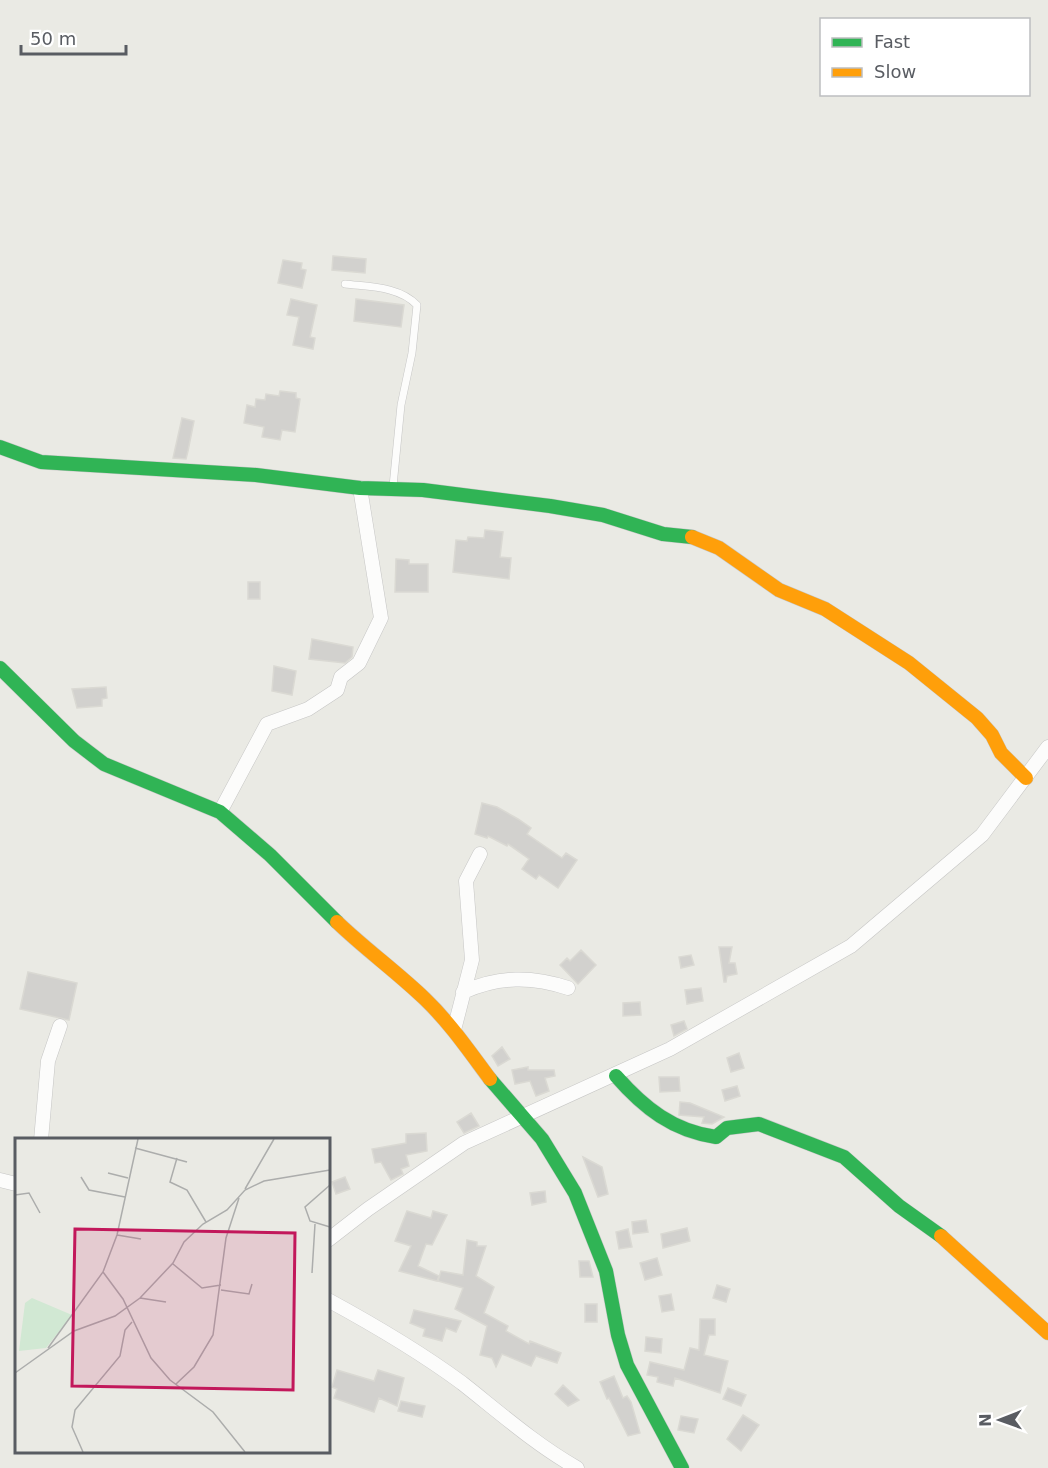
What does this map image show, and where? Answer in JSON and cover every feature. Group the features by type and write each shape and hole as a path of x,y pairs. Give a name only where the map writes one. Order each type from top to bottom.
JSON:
{"street":[{"path":"0,447 41,462 256,476 360,488 423,490 578,510 663,534 692,537 719,548 779,590 825,609 909,663 977,718 992,735 1001,753 1026,778"},
{"path":"220,812 267,724 308,709 336,690 341,676 359,663 381,618 360,488"},
{"path":"0,668 74,741 97,759 121,772 220,812 270,855 365,949 425,999 453,1030 498,1091 542,1139 575,1193 606,1271 614,1303 618,1335 627,1365 682,1468"},
{"path":"330,1238 368,1209 464,1143 616,1076 769,995 851,946 967,851 995,821 1048,747"},
{"path":"453,1030 472,960 466,881 480,855"},
{"path":"463,992 513,978 544,980 568,988"},
{"path":"41,1138 48,1061 60,1026"},
{"path":"616,1076 642,1106 672,1126 702,1136 716,1137 727,1128 759,1124 844,1157 899,1206 938,1233 1048,1333"},
{"path":"0,1180 15,1184"},
{"path":"330,1301 373,1324 451,1376 531,1440 577,1468"}],"lane":[{"path":"345,284 397,292 410,297 417,304 412,353 401,405 393,489"}],"building":[{"path":"333,256 366,259 365,273 332,270"},
{"path":"283,260 302,263 301,269 306,270 302,288 278,283"},
{"path":"291,299 317,305 310,337 315,338 313,349 293,345 299,317 287,315"},
{"path":"356,299 404,305 401,327 354,321"},
{"path":"280,391 296,393 296,398 300,399 295,432 282,430 280,440 262,437 264,427 244,423 247,405 255,407 256,399 265,400 266,394 279,396"},
{"path":"182,418 194,421 186,459 173,458"},
{"path":"485,530 503,532 500,557 511,558 509,579 453,572 456,540 467,541 468,537 484,538"},
{"path":"396,559 409,560 409,564 428,564 428,592 395,592"},
{"path":"248,582 260,582 260,599 248,599"},
{"path":"312,639 353,647 352,657 345,663 309,659"},
{"path":"274,666 296,671 292,695 272,691"},
{"path":"106,687 107,698 102,699 102,706 77,708 72,689"},
{"path":"482,803 497,807 518,819 531,828 527,834 562,858 566,853 577,860 558,888 539,875 536,879 522,869 529,859 508,844 507,846 488,836 487,838 475,834"},
{"path":"719,947 732,947 729,963 735,963 737,974 727,976 726,982 724,982"},
{"path":"581,950 596,965 578,984 560,965 567,958 570,961"},
{"path":"691,955 694,965 681,968 679,957"},
{"path":"28,972 77,983 69,1020 20,1009"},
{"path":"701,988 703,1001 687,1004 685,990"},
{"path":"640,1002 641,1015 623,1016 623,1003"},
{"path":"684,1021 687,1029 674,1036 671,1025"},
{"path":"502,1047 510,1059 498,1066 492,1056"},
{"path":"739,1053 744,1068 731,1072 727,1058"},
{"path":"528,1067 528,1070 554,1070 555,1076 545,1078 549,1091 536,1096 530,1081 515,1084 512,1070"},
{"path":"659,1077 679,1077 680,1091 660,1092"},
{"path":"737,1086 740,1096 725,1101 722,1090"},
{"path":"680,1102 690,1103 724,1117 712,1124 702,1123 704,1117 679,1115"},
{"path":"471,1113 479,1126 464,1133 457,1122"},
{"path":"426,1133 427,1151 406,1155 409,1166 401,1169 403,1174 391,1180 381,1162 375,1163 372,1149 406,1143 406,1134"},
{"path":"583,1157 602,1167 608,1194 598,1197"},
{"path":"345,1177 350,1189 336,1194 332,1182"},
{"path":"545,1191 546,1202 532,1205 530,1193"},
{"path":"407,1211 431,1218 433,1211 447,1215 432,1245 426,1244 418,1266 439,1276 437,1281 399,1271 411,1246 395,1241"},
{"path":"646,1220 648,1232 633,1234 632,1222"},
{"path":"687,1228 690,1241 663,1248 661,1234"},
{"path":"628,1229 632,1247 619,1249 616,1232"},
{"path":"467,1240 477,1242 477,1246 486,1246 476,1276 494,1287 484,1313 508,1326 506,1331 529,1344 530,1341 561,1353 557,1363 536,1356 531,1366 502,1354 496,1367 492,1358 480,1355 487,1326 455,1309 463,1288 438,1281 441,1271 463,1275"},
{"path":"657,1258 662,1275 645,1280 640,1263"},
{"path":"579,1261 589,1261 593,1277 580,1277"},
{"path":"717,1285 730,1289 726,1302 713,1298"},
{"path":"671,1294 674,1310 662,1312 659,1296"},
{"path":"585,1304 597,1304 597,1322 585,1322"},
{"path":"414,1310 461,1321 456,1332 446,1328 442,1341 423,1336 425,1329 410,1323"},
{"path":"700,1319 715,1319 715,1335 709,1335 704,1355 728,1361 720,1393 675,1378 673,1386 657,1382 658,1377 647,1375 650,1362 684,1370 690,1348 699,1350"},
{"path":"646,1337 662,1339 661,1353 645,1351"},
{"path":"337,1370 374,1381 378,1370 404,1378 397,1406 379,1398 374,1412 334,1398 337,1389 332,1387"},
{"path":"614,1376 623,1398 627,1396 631,1402 640,1433 628,1436 609,1398 607,1399 600,1382"},
{"path":"563,1385 579,1400 568,1406 555,1394"},
{"path":"728,1388 746,1395 741,1406 723,1399"},
{"path":"401,1401 425,1406 422,1417 398,1411"},
{"path":"743,1415 759,1425 741,1451 727,1439"},
{"path":"681,1416 698,1419 694,1433 678,1430"}],"traffic: fast":[{"path":"0,447 41,462 256,475 360,488 423,490 550,506 603,515 663,534 692,537"},
{"path":"0,668 74,741 104,764 220,812 270,855 337,922"},
{"path":"616,1076 649,1108 673,1124 686,1129 716,1137 727,1128 759,1124 844,1157 899,1206 941,1236"},
{"path":"490,1079 542,1139 575,1193 606,1271 618,1335 627,1365 682,1468"}],"traffic: slow":[{"path":"692,537 719,548 779,590 825,609 909,663 977,718 992,735 1001,753 1026,778"},
{"path":"337,922 434,1008 490,1079"},
{"path":"941,1236 1048,1333"}]}
